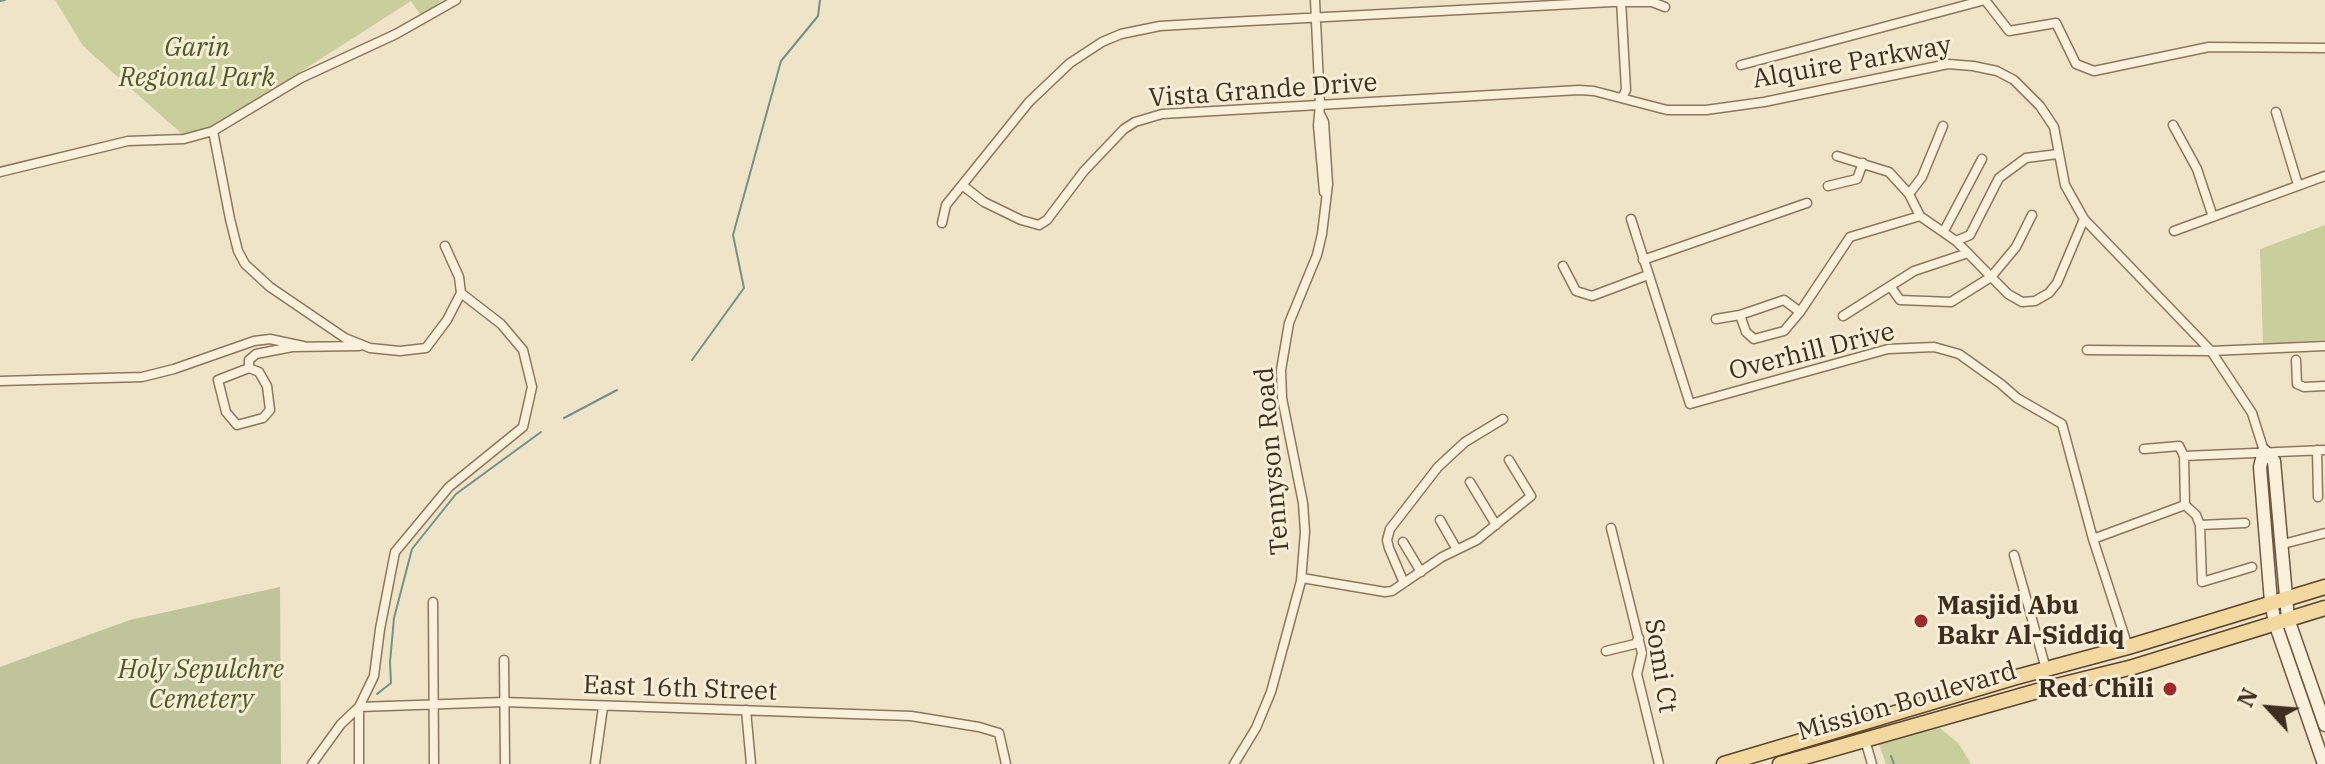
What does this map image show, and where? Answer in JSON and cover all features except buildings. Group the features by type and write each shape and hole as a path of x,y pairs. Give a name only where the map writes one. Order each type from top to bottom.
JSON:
{"main road":[{"name":"Alquire Parkway","path":"2264,451 2274,461 2283,544 2278,600"},
{"name":"Alquire Parkway","path":"2264,451 2260,467 2278,600"},
{"name":"Mission Boulevard","path":"1724,764 2325,587"},
{"path":"2278,600 2324,764"},
{"name":"Mission Boulevard","path":"1780,764 2133,667 2325,608"},
{"path":"2282,621 2325,725"}],"street":[{"path":"0,172 128,141 184,139 213,131 301,78 396,34 456,0"},
{"name":"Tennyson Road","path":"1234,764 1256,728 1271,692 1302,578 1303,503 1282,398 1281,370 1289,323 1317,255 1325,215 1318,125 1315,0"},
{"path":"1741,65 1985,0 2009,31 2056,23 2076,64 2094,71 2209,47 2325,48"},
{"path":"1622,1 1626,90 1622,98"},
{"path":"942,223 946,205 1029,102 1070,63 1102,42 1121,34 1160,26 1622,1 1652,2 1665,7"},
{"name":"Alquire Parkway","path":"1622,98 1667,110 1706,110 1764,102 1958,63 1997,71 2014,80 2029,91 2054,127 2065,185 2084,219 2211,351 2252,413 2264,451"},
{"name":"Vista Grande Drive","path":"962,185 984,202 1039,225 1047,220 1103,149 1135,122 1164,113 1320,110 1579,90 1622,98"},
{"path":"2276,112 2298,185"},
{"path":"2173,125 2197,169 2213,217"},
{"path":"1909,194 1922,177 1943,126"},
{"path":"213,131 235,240 245,264 270,287 345,338 364,346"},
{"path":"1956,241 1970,235 1999,178 2026,158 2058,154"},
{"path":"1837,156 1889,172 1909,194 1920,216 1956,241 2008,294 2022,302 2035,301 2049,293 2057,283 2084,219"},
{"path":"1944,231 1982,159"},
{"path":"1828,186 1857,179 1863,163"},
{"path":"2174,231 2325,176"},
{"path":"1643,260 1807,203"},
{"path":"1890,286 1900,300 1951,302 1991,277 2016,247 2032,215"},
{"path":"1740,315 1746,332 1754,339 1784,331 1850,237 1920,216"},
{"name":"Overhill Drive","path":"1631,219 1690,404 1888,349 1934,347 1959,354 2017,398 2062,424 2093,539 2128,647"},
{"path":"249,368 249,360 262,351 303,346 364,346 400,351 426,348 447,320 461,293 459,277 445,246"},
{"path":"1843,316 1914,271 1968,253"},
{"path":"1563,266 1576,291 1592,296 1648,275"},
{"path":"312,764 341,724 359,707 374,676 395,552 449,487 523,427 532,387 523,350 501,324 461,293"},
{"path":"1716,319 1740,315 1784,300 1800,312"},
{"path":"0,381 142,377 254,341 270,339 303,346"},
{"path":"2087,350 2211,351 2325,346"},
{"path":"2296,360 2297,384 2304,387 2325,386"},
{"path":"249,368 259,372 267,386 270,410 263,418 237,425 226,412 218,380 249,368"},
{"path":"1404,583 1387,540 1390,529 1411,506 1438,467 1465,442 1503,419"},
{"path":"2144,449 2179,446 2184,456 2185,505 2196,515 2200,525 2202,582 2252,567"},
{"path":"2184,456 2321,450 2318,497"},
{"path":"1302,578 1392,591 1456,548 1477,540 1531,496 1509,460"},
{"path":"1470,482 1496,525"},
{"path":"2093,539 2185,505"},
{"path":"1440,520 1456,548"},
{"path":"2200,525 2245,523"},
{"name":"Somi Ct","path":"1611,528 1639,638 1642,653 1637,674 1659,764"},
{"path":"2283,544 2325,533"},
{"path":"1403,542 1421,572"},
{"path":"2014,555 2046,669"},
{"path":"433,602 434,764"},
{"path":"1606,651 1635,644 1639,638"},
{"path":"504,660 505,764"},
{"name":"East 16th Street","path":"359,707 504,702 911,716 999,733 1006,764"},
{"path":"359,707 359,764"},
{"path":"595,764 603,707"},
{"path":"746,710 751,764"},
{"path":"1865,740 1872,764"}],"green space":[{"name":"Garin Regional Park","path":"55,0 442,0 422,17 411,1 191,142 83,46"},
{"path":"2325,225 2325,340 2263,344 2260,249"},
{"name":"Holy Sepulchre Cemetery","path":"280,587 281,764 0,764 0,667 130,620"},
{"path":"1940,728 1959,744 1971,764 1886,764 1878,742"}],"waterway":[{"path":"0,1 5,0"},
{"path":"692,360 744,288 733,235 781,61 818,16 820,0"},
{"path":"564,418 617,390"},
{"path":"377,694 391,683 394,618 412,549 456,494 541,432"},
{"path":"1891,756 1894,764"}],"place":[{"name":"Masjid Abu Bakr Al-Siddiq","path":"1921,621"},
{"name":"Red Chili","path":"2170,689"}]}
